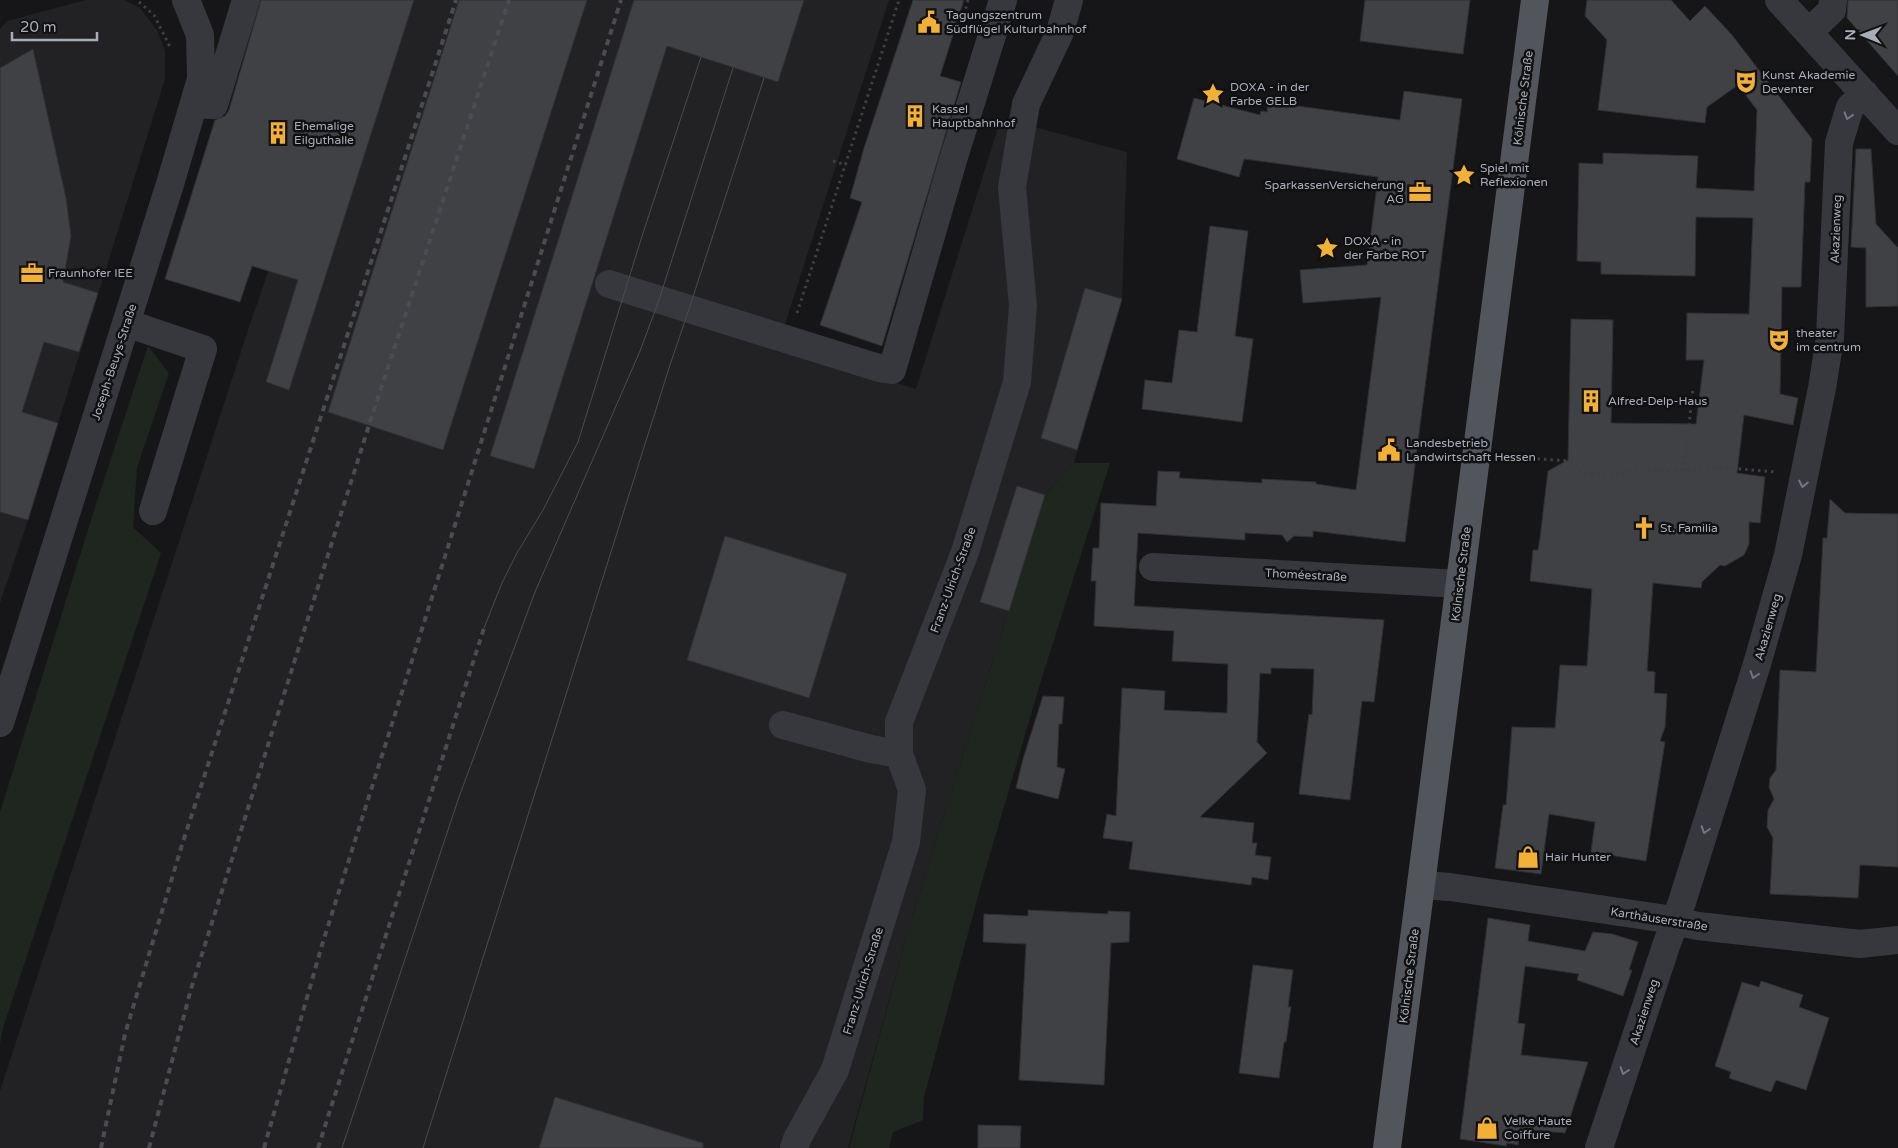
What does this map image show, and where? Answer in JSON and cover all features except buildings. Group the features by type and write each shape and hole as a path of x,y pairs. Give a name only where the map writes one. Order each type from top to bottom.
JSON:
{"main road":[{"name":"Kölnische Straße","path":"1387,1148 1535,0"}],"street":[{"name":"Joseph-Beuys-Straße","path":"0,723 170,184 201,79 200,35 186,0"},
{"path":"194,104 214,106 246,0"},
{"path":"609,284 879,368 892,370 953,160 1003,0"},
{"name":"Franz-Ulrich-Straße","path":"794,1148 797,1139 835,1070 906,842 912,790 899,754 899,722 965,552 1016,382 1023,306 1012,187 1026,104 1060,32 1069,0"},
{"path":"1779,0 1898,131"},
{"path":"1809,32 1832,10 1833,0"},
{"name":"Akazienweg","path":"1599,1148 1675,921 1757,664 1788,555 1822,388 1830,338 1839,143 1850,107 1865,94"},
{"path":"126,323 203,349 153,511"},
{"name":"Thoméestraße","path":"1153,567 1460,584"},
{"path":"783,725 871,749 899,754"},
{"name":"Karthäuserstraße","path":"1421,885 1450,887 1698,926 1860,944 1898,940"}],"path":[{"path":"788,340 899,0"},
{"path":"139,2 154,15 170,45 170,54"},
{"path":"833,160 846,165"},
{"path":"1684,471 1692,388"},
{"path":"1688,426 1696,426"},
{"path":"1504,457 1571,461 1582,473 1612,476 1636,469 1684,471 1717,467 1785,473"}],"shaded area":[{"path":"86,0 124,0 139,7 157,30 165,51 165,79 28,520 0,603 0,29 7,21"},
{"path":"362,0 889,0 778,346 916,389 1001,118 1127,152 1122,299 1074,463 1045,495 911,921 848,1148 0,1148 0,1091 248,330"},
{"path":"148,346 169,373 137,468 133,527 161,553 3,1028 0,1044 0,812 97,501"},
{"path":"1074,463 1110,463 1040,684 981,885 924,1097 923,1120 893,1132 889,1148 849,1148 911,921 1045,495"}],"tram line":[{"path":"484,628 502,583 517,553 543,510 578,442 643,233 701,57"},
{"path":"342,1148 459,797 535,592 640,351 659,300 733,68"},
{"path":"423,1148 669,368 764,78"}],"railway":[{"path":"101,1148 125,1034 182,845 456,0"},
{"path":"149,1148 191,989 370,422 509,0"},
{"path":"264,1148 322,945 621,0"},
{"path":"318,1148 484,628"}],"place":[{"name":"Tagungszentrum Südflügel Kulturbahnhof","path":"929,22"},
{"name":"Kunst Akademie Deventer","path":"1746,82"},
{"name":"DOXA - in der Farbe GELB","path":"1213,94"},
{"name":"Kassel Hauptbahnhof","path":"915,116"},
{"name":"Ehemalige Eilguthalle","path":"278,133"},
{"name":"Spiel mit Reflexionen","path":"1464,175"},
{"name":"SparkassenVersicherung AG","path":"1420,192"},
{"name":"DOXA - in der Farbe ROT","path":"1327,248"},
{"name":"Fraunhofer IEE","path":"32,273"},
{"name":"theater im centrum","path":"1779,340"},
{"name":"Alfred-Delp-Haus","path":"1591,401"},
{"name":"Landesbetrieb Landwirtschaft Hessen","path":"1389,450"},
{"name":"St. Familia","path":"1644,528"},
{"name":"Hair Hunter","path":"1528,857"},
{"name":"Velke Haute Coiffure","path":"1487,1128"}]}
